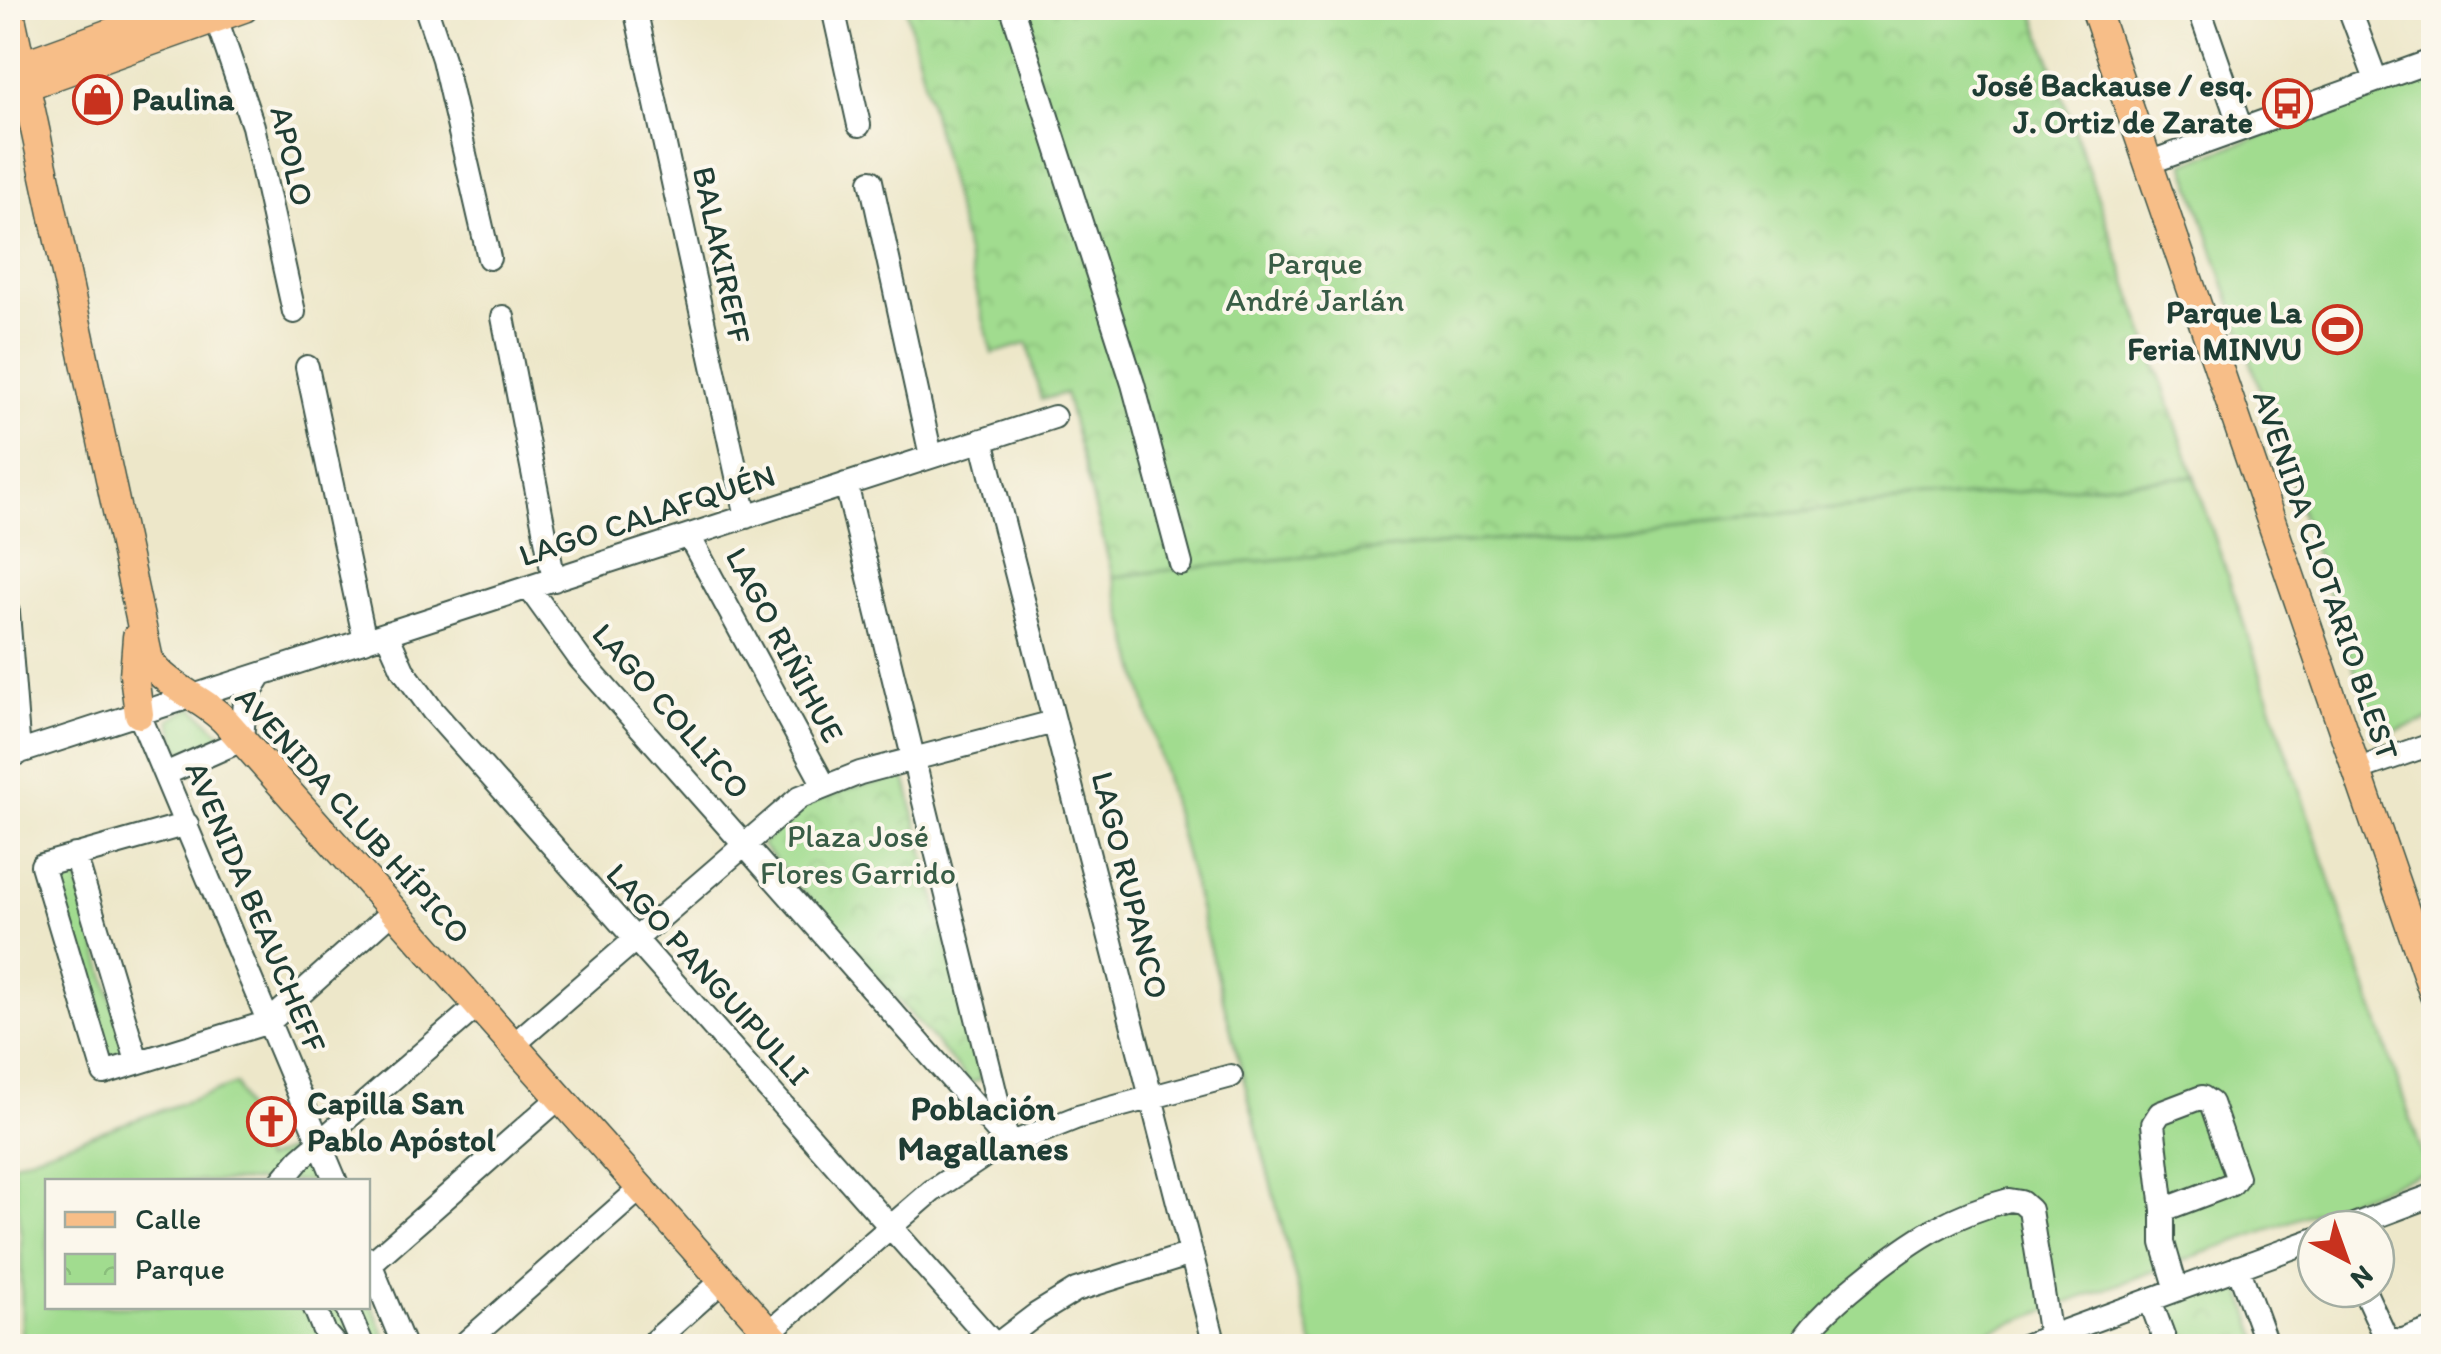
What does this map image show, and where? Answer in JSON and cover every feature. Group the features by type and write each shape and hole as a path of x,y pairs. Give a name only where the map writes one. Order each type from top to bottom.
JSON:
{"main road":[{"name":"AVENIDA CLUB HÍPICO","path":"8,8 15,78 138,621 155,668 215,710 775,1340"},
{"path":"15,78 178,8"},
{"path":"15,78 244,8"},
{"name":"AVENIDA CLOTARIO BLEST","path":"2094,8 2434,995"},
{"path":"138,621 134,675 139,714"}],"street":[{"path":"426,8 443,59 489,258"},
{"name":"BALAKIREFF","path":"635,8 746,517"},
{"path":"833,8 860,126"},
{"path":"1012,8 1133,384 1182,564"},
{"path":"2199,8 2241,129"},
{"path":"2350,8 2376,80"},
{"name":"APOLO","path":"216,18 253,126 294,312"},
{"path":"2148,162 2434,60"},
{"path":"871,181 932,456"},
{"path":"503,316 554,580"},
{"path":"307,367 376,638"},
{"name":"LAGO CALAFQUÉN","path":"14,754 1054,416"},
{"name":"LAGO RUPANCO","path":"982,440 1215,1346"},
{"path":"846,484 1008,1143"},
{"name":"LAGO RIÑIHUE","path":"689,536 824,785"},
{"name":"LAGO COLLICO","path":"529,588 572,650 1008,1143"},
{"path":"8,612 14,754"},
{"name":"LAGO PANGUIPULLI","path":"376,638 418,694 995,1346"},
{"path":"165,774 242,740 244,706 261,676"},
{"name":"AVENIDA BEAUCHEFF","path":"139,714 335,1179"},
{"path":"512,1046 788,805 824,785 1054,722"},
{"path":"2356,770 2434,743"},
{"path":"187,824 42,865 104,1072 270,1022 393,912"},
{"path":"75,855 137,1061"},
{"path":"287,1178 319,1142 477,1006"},
{"path":"775,1340 889,1227 958,1171 1008,1143 1078,1117 1232,1076"},
{"path":"2163,1210 2232,1184 2237,1177 2211,1103 2202,1097 2160,1113 2153,1124 2163,1244 2177,1290"},
{"path":"370,1260 559,1098"},
{"path":"462,1346 640,1189"},
{"path":"2396,1210 2434,1196"},
{"path":"1799,1346 1806,1331 1821,1316 1936,1228 2009,1200 2021,1202 2030,1210 2050,1337"},
{"path":"2024,1346 2296,1246"},
{"path":"995,1346 1076,1290 1191,1254"},
{"path":"370,1264 402,1346"},
{"path":"2238,1268 2267,1346"},
{"path":"649,1346 722,1281"},
{"path":"2150,1300 2167,1346"},
{"path":"315,1309 324,1333 336,1346"},
{"path":"347,1309 363,1346"},
{"path":"2373,1309 2386,1338 2400,1341 2434,1329"}],"green space":[{"name":"Parque André Jarlán","path":"906,8 2032,8 2194,476 1113,577 1065,393 1041,400 1028,343 992,354"},
{"name":"Parque La Feria MINVU","path":"2433,75 2433,718 2377,737 2184,163"},
{"path":"2194,476 2428,1171 2324,1209 2296,1209 2296,1219 1949,1346 1313,1346 1113,577"},
{"path":"193,707 225,737 184,752 177,745 170,719"},
{"name":"Plaza José Flores Garrido","path":"905,777 981,1079 971,1083 761,844 801,807 845,789"},
{"path":"72,859 128,1056 106,1063 50,865"},
{"path":"236,1084 264,1160 304,1144 319,1179 45,1179 45,1309 370,1309 370,1300 389,1346 22,1346 21,1237 12,1163"},
{"path":"2236,1275 2261,1346 2172,1346 2157,1305"}],"place":[{"name":"Paulina","path":"97,99"},
{"name":"José Backause / esq. J. Ortiz de Zarate","path":"2288,103"},
{"name":"Parque La Feria MINVU","path":"2337,330"},
{"name":"Capilla San Pablo Apóstol","path":"272,1121"}],"district":[{"name":"Población Magallanes","path":"983,1128"}]}
